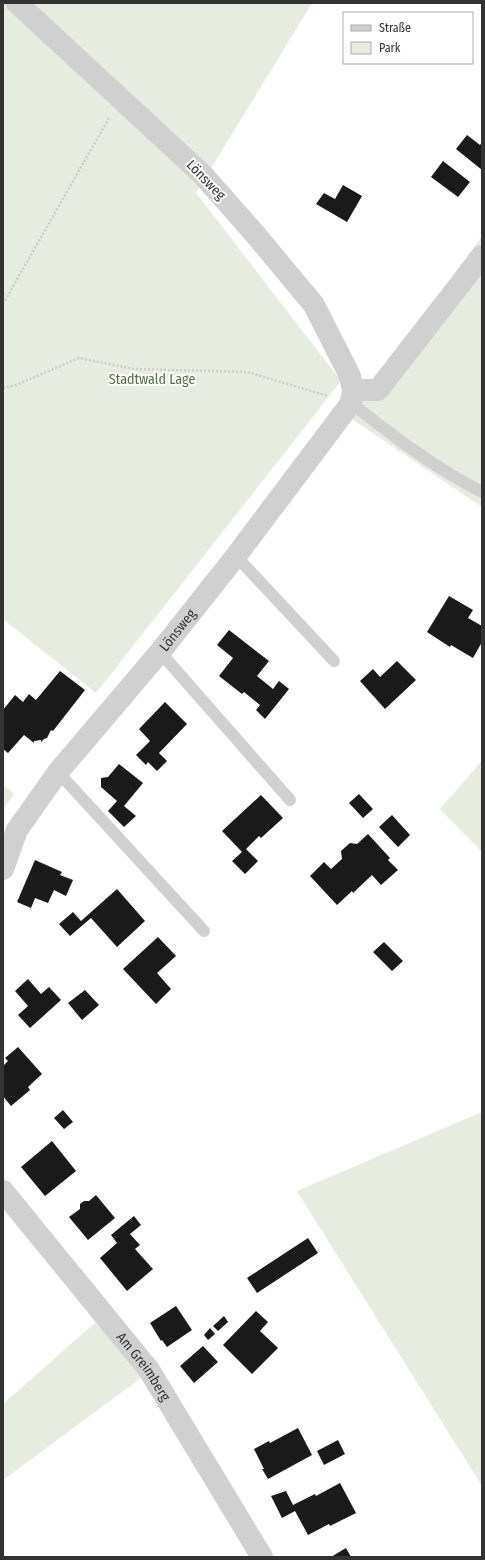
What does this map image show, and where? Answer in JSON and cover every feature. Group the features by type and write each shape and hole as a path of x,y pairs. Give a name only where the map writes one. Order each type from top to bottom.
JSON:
{"street":[{"name":"Lönsweg","path":"3,869 17,830 58,772 160,652 236,556 352,396 350,376 314,305 256,234 202,174 17,3"},
{"path":"352,396 378,390 482,256"},
{"name":"Am Greimberg","path":"3,1191 149,1370 262,1557"}],"lane":[{"path":"352,396 412,450 466,484 482,492"},
{"path":"236,556 334,661"},
{"path":"160,652 290,800"},
{"path":"58,772 204,931"}],"path":[{"path":"3,304 102,131 119,98"},
{"path":"3,388 16,385 79,358 134,369 247,372 352,396"}],"green space":[{"name":"Stadtwald Lage","path":"3,3 312,3 196,193 341,381 96,693 3,619"},
{"path":"482,236 482,507 346,415 371,388"},
{"path":"482,761 482,852 440,809"},
{"path":"3,785 14,794 3,810"},
{"path":"482,1112 482,1486 297,1191"},
{"path":"97,1321 141,1378 3,1480 3,1404"}],"building":[{"path":"467,135 480,145 482,142 482,170 456,149"},
{"path":"443,161 470,182 458,197 431,177"},
{"path":"343,185 362,196 347,222 316,204 324,193 335,199"},
{"path":"449,596 473,610 468,618 482,626 482,642 473,658 451,645 450,647 427,632"},
{"path":"229,630 269,661 257,676 273,689 279,681 289,689 265,719 256,710 260,705 244,692 242,694 219,676 233,658 217,645"},
{"path":"397,661 416,680 385,709 360,681 373,669 380,677"},
{"path":"60,671 85,690 53,731 51,730 47,738 41,742 41,740 34,741 34,743 24,735 8,753 3,749 3,710 15,695 23,702 29,694 36,700"},
{"path":"165,702 187,724 159,753 167,761 157,771 148,762 146,765 136,755 150,741 139,729"},
{"path":"119,764 143,783 124,806 136,816 124,827 108,811 117,801 101,787 101,778 108,777"},
{"path":"359,794 373,809 363,818 349,803"},
{"path":"261,795 283,818 261,838 259,836 246,849 258,861 245,874 232,861 242,852 222,831"},
{"path":"392,815 410,835 398,847 379,827"},
{"path":"368,834 390,858 388,860 398,870 381,885 372,875 353,893 352,891 337,905 310,876 324,862 331,869 342,859 341,851 350,843 357,844"},
{"path":"35,860 62,872 60,875 73,880 66,896 54,890 48,903 35,898 31,908 17,902"},
{"path":"117,889 145,921 117,947 91,918 70,936 59,924 73,912 81,921"},
{"path":"158,937 176,956 157,973 171,989 156,1004 123,969"},
{"path":"384,942 403,961 392,971 373,952"},
{"path":"28,979 41,994 49,987 61,1000 30,1028 18,1015 28,1006 15,991"},
{"path":"85,990 99,1005 82,1020 68,1003"},
{"path":"18,1047 42,1074 28,1087 30,1090 11,1106 3,1096 3,1066 8,1061 5,1058"},
{"path":"63,1110 73,1122 64,1129 54,1118"},
{"path":"52,1141 76,1171 45,1196 21,1167"},
{"path":"96,1195 115,1218 88,1240 69,1217 80,1209 80,1204 84,1201 89,1201"},
{"path":"134,1216 141,1225 130,1234 140,1245 135,1249 153,1269 127,1291 100,1258 117,1243 111,1235"},
{"path":"308,1238 318,1253 257,1293 247,1278"},
{"path":"176,1306 192,1330 167,1347 162,1340 161,1341 150,1323"},
{"path":"256,1311 268,1322 260,1331 278,1348 252,1374 223,1345"},
{"path":"224,1316 228,1322 218,1331 213,1326"},
{"path":"210,1328 215,1334 208,1340 204,1335"},
{"path":"203,1346 218,1362 194,1383 180,1366"},
{"path":"298,1428 312,1455 268,1479 262,1469 264,1469 254,1449 269,1441 270,1443"},
{"path":"338,1440 345,1454 324,1465 317,1451"},
{"path":"340,1483 356,1513 330,1526 329,1524 308,1535 295,1511 282,1518 271,1496 286,1491 293,1505 315,1494 316,1496"},
{"path":"346,1548 351,1557 331,1557"}]}
